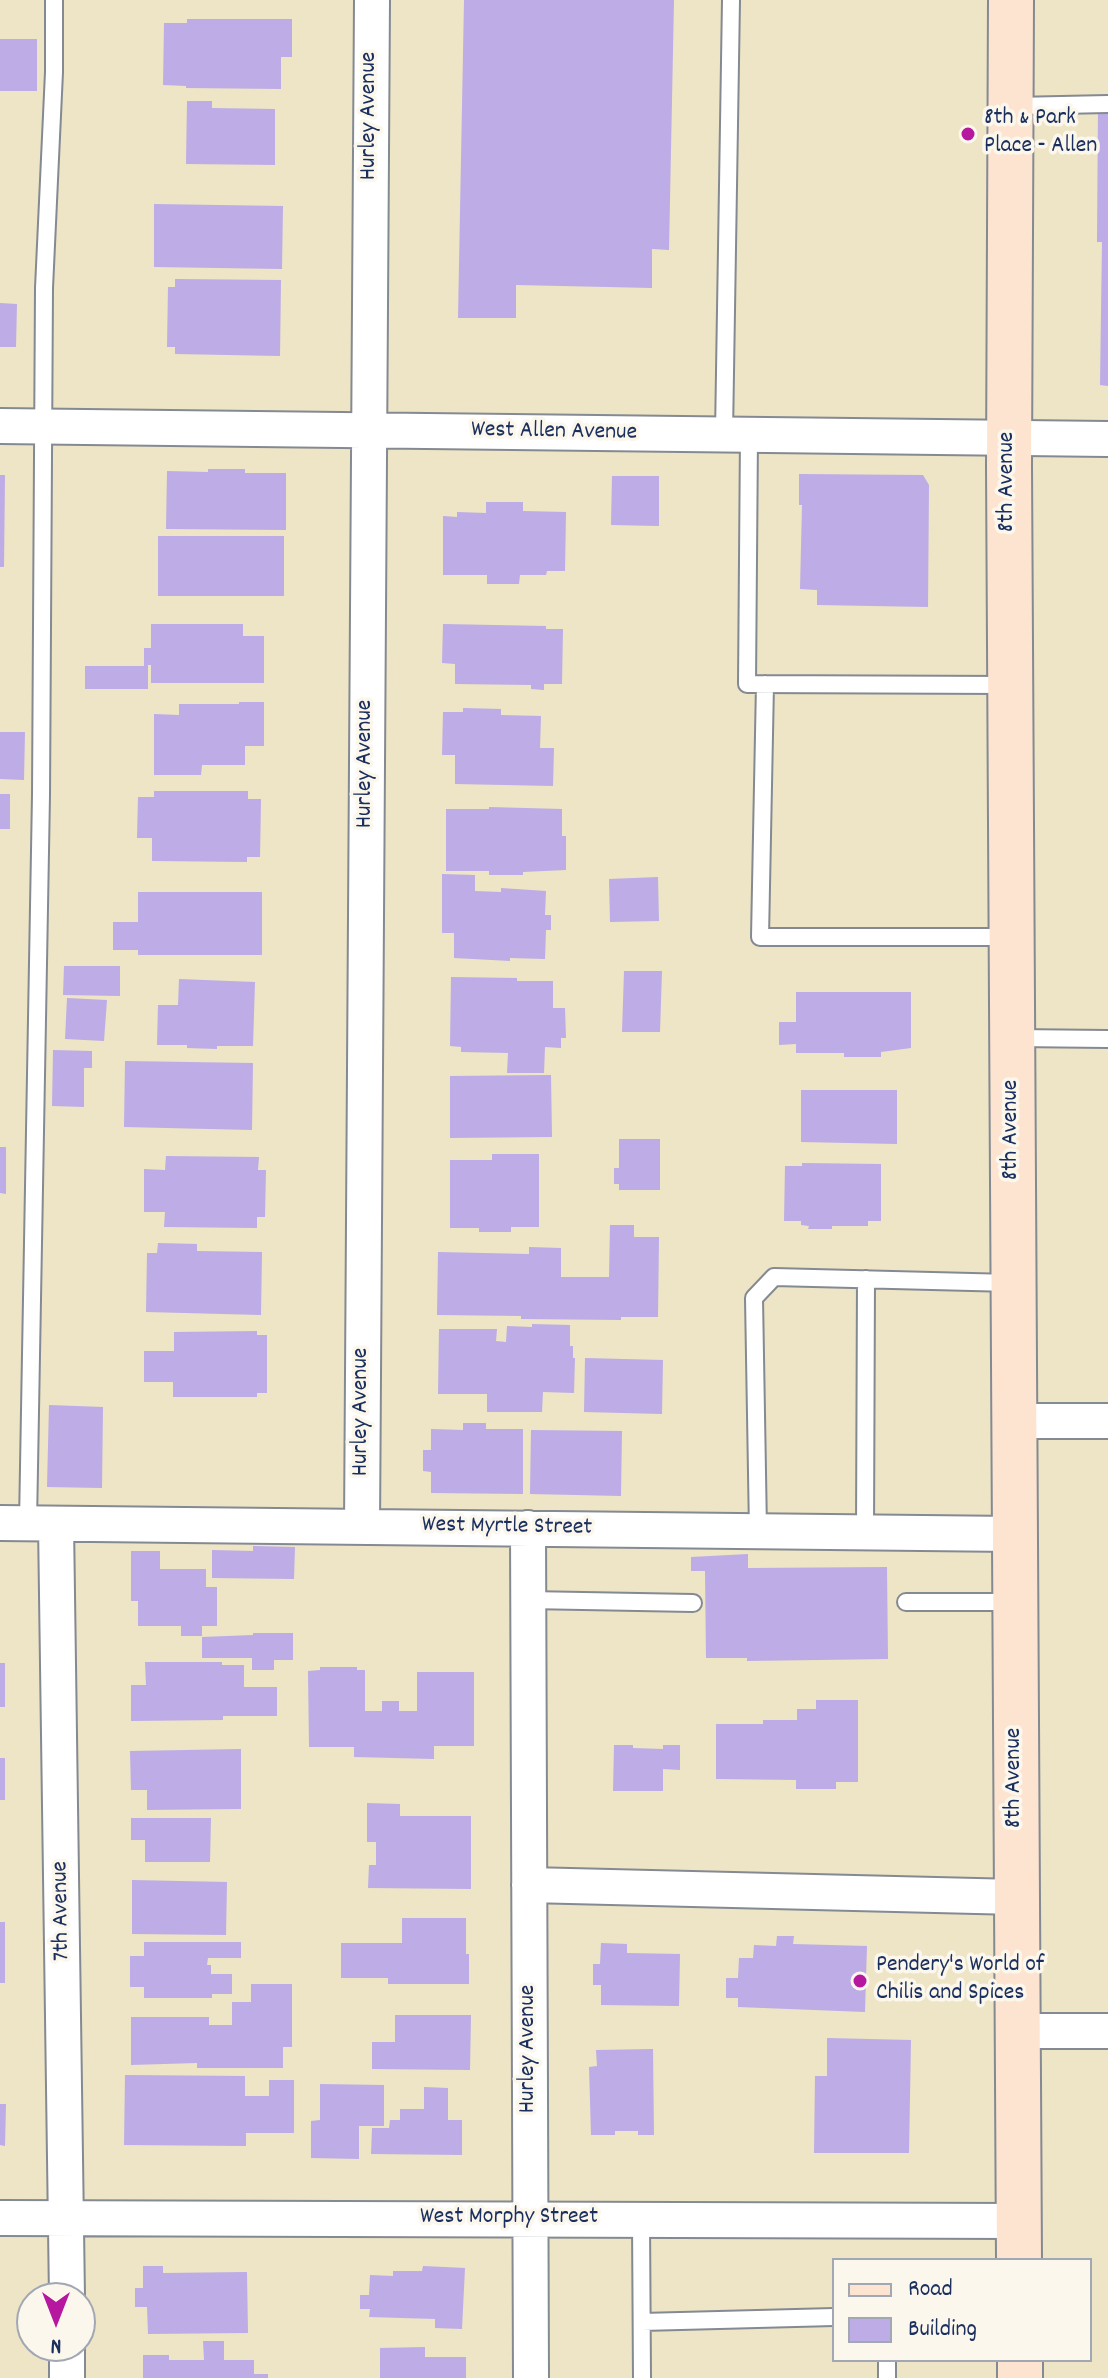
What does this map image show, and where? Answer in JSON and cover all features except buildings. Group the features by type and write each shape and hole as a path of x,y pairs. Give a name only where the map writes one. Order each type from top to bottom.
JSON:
{"main road":[{"name":"8th Avenue","path":"1011,0 1009,438 1019,2240"}],"street":[{"name":"Hurley Avenue","path":"362,1527 372,0"},
{"name":"West Allen Avenue","path":"0,426 1108,439"},
{"path":"1014,1421 1108,1421"},
{"name":"West Myrtle Street","path":"28,1523 1014,1534"},
{"name":"7th Avenue","path":"28,1523 67,2218 67,2282"},
{"name":"Hurley Avenue","path":"528,1528 531,2378"},
{"path":"529,1885 1017,1897"},
{"path":"1018,2031 1108,2031"},
{"name":"West Morphy Street","path":"0,2218 641,2220 1019,2240"}],"lane":[{"path":"28,1523 40,810 44,288 54,72 54,0"},
{"path":"731,0 737,435 747,684 1010,685"},
{"path":"1011,106 1108,104"},
{"path":"765,684 760,937 1012,937"},
{"path":"1012,1038 1108,1039"},
{"path":"758,1531 754,1298 774,1277 1013,1283"},
{"path":"865,1532 866,1279"},
{"path":"528,1600 693,1603"},
{"path":"906,1602 1015,1602"},
{"path":"641,2220 642,2378"},
{"path":"642,2322 832,2317"}],"place":[{"name":"8th & Park Place - Allen","path":"968,134"},
{"name":"Pendery's World of Chilis and Spices","path":"860,1981"}]}
